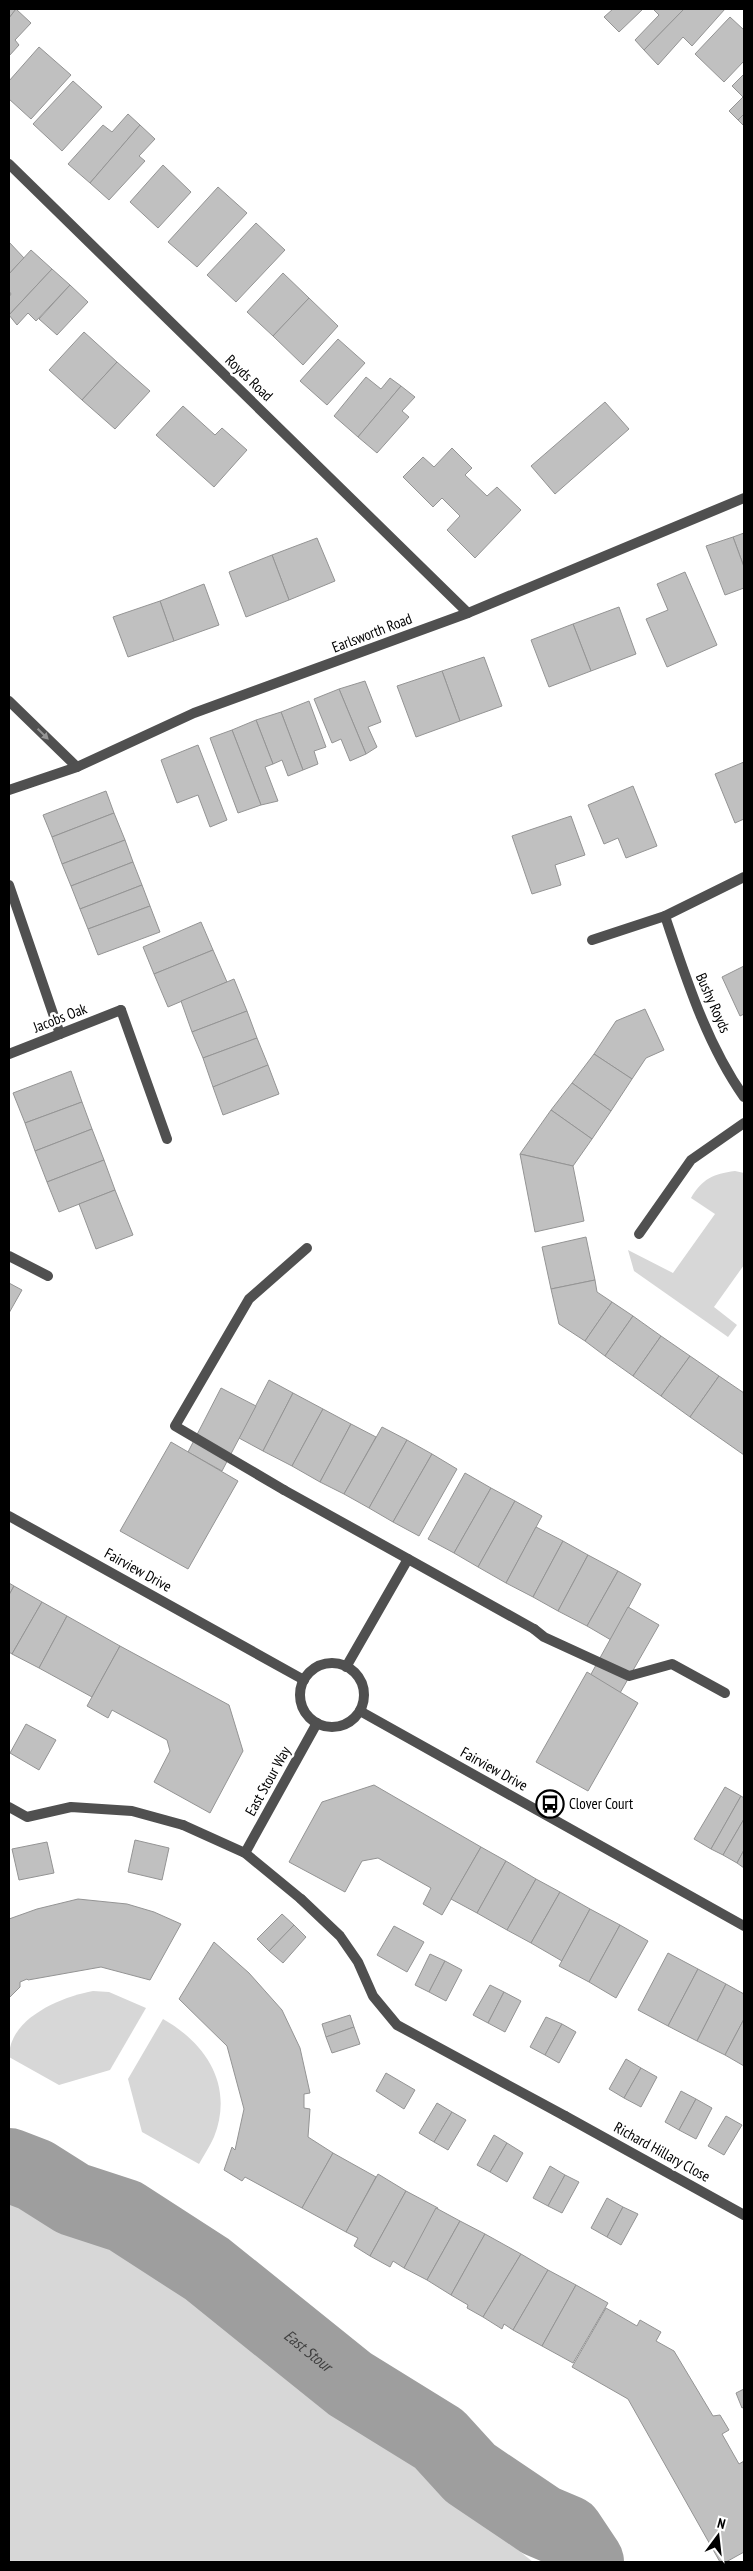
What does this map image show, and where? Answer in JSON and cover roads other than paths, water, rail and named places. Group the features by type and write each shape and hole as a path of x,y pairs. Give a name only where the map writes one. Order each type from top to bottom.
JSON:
{"street":[{"name":"Royds Road","path":"9,164 468,613"},
{"name":"Earlsworth Road","path":"9,790 77,768 194,713 468,613 744,498"},
{"path":"9,701 77,768"},
{"path":"592,940 665,916 744,877"},
{"path":"9,885 60,1034"},
{"name":"Bushy Royds","path":"665,916 693,999 734,1084 744,1097"},
{"name":"Jacobs Oak","path":"9,1054 121,1010 167,1139"},
{"path":"639,1234 692,1160 744,1123"},
{"path":"307,1248 249,1299 175,1426 284,1490 534,1629 544,1637 629,1676 672,1664 725,1693"},
{"path":"9,1256 48,1276"},
{"name":"Fairview Drive","path":"9,1516 304,1680"},
{"path":"346,1667 408,1559"},
{"path":"327,1664 346,1667 355,1673 364,1691 360,1712 345,1724 326,1726 317,1723 309,1717 301,1700 304,1680 310,1673 327,1664"},
{"name":"Fairview Drive","path":"360,1712 744,1926"},
{"name":"East Stour Way","path":"245,1853 317,1723"},
{"path":"9,1807 27,1817 71,1807 132,1811 183,1825 245,1853"},
{"name":"Richard Hillary Close","path":"245,1853 301,1899 340,1936 358,1962 373,1996 397,2025 744,2215"}],"waterway":[{"name":"East Stour","path":"9,2165 35,2175 73,2199 125,2216 207,2269 350,2384 439,2439 470,2473 541,2521 567,2532 587,2562"}],"place":[{"name":"Clover Court","path":"550,1804"}]}
